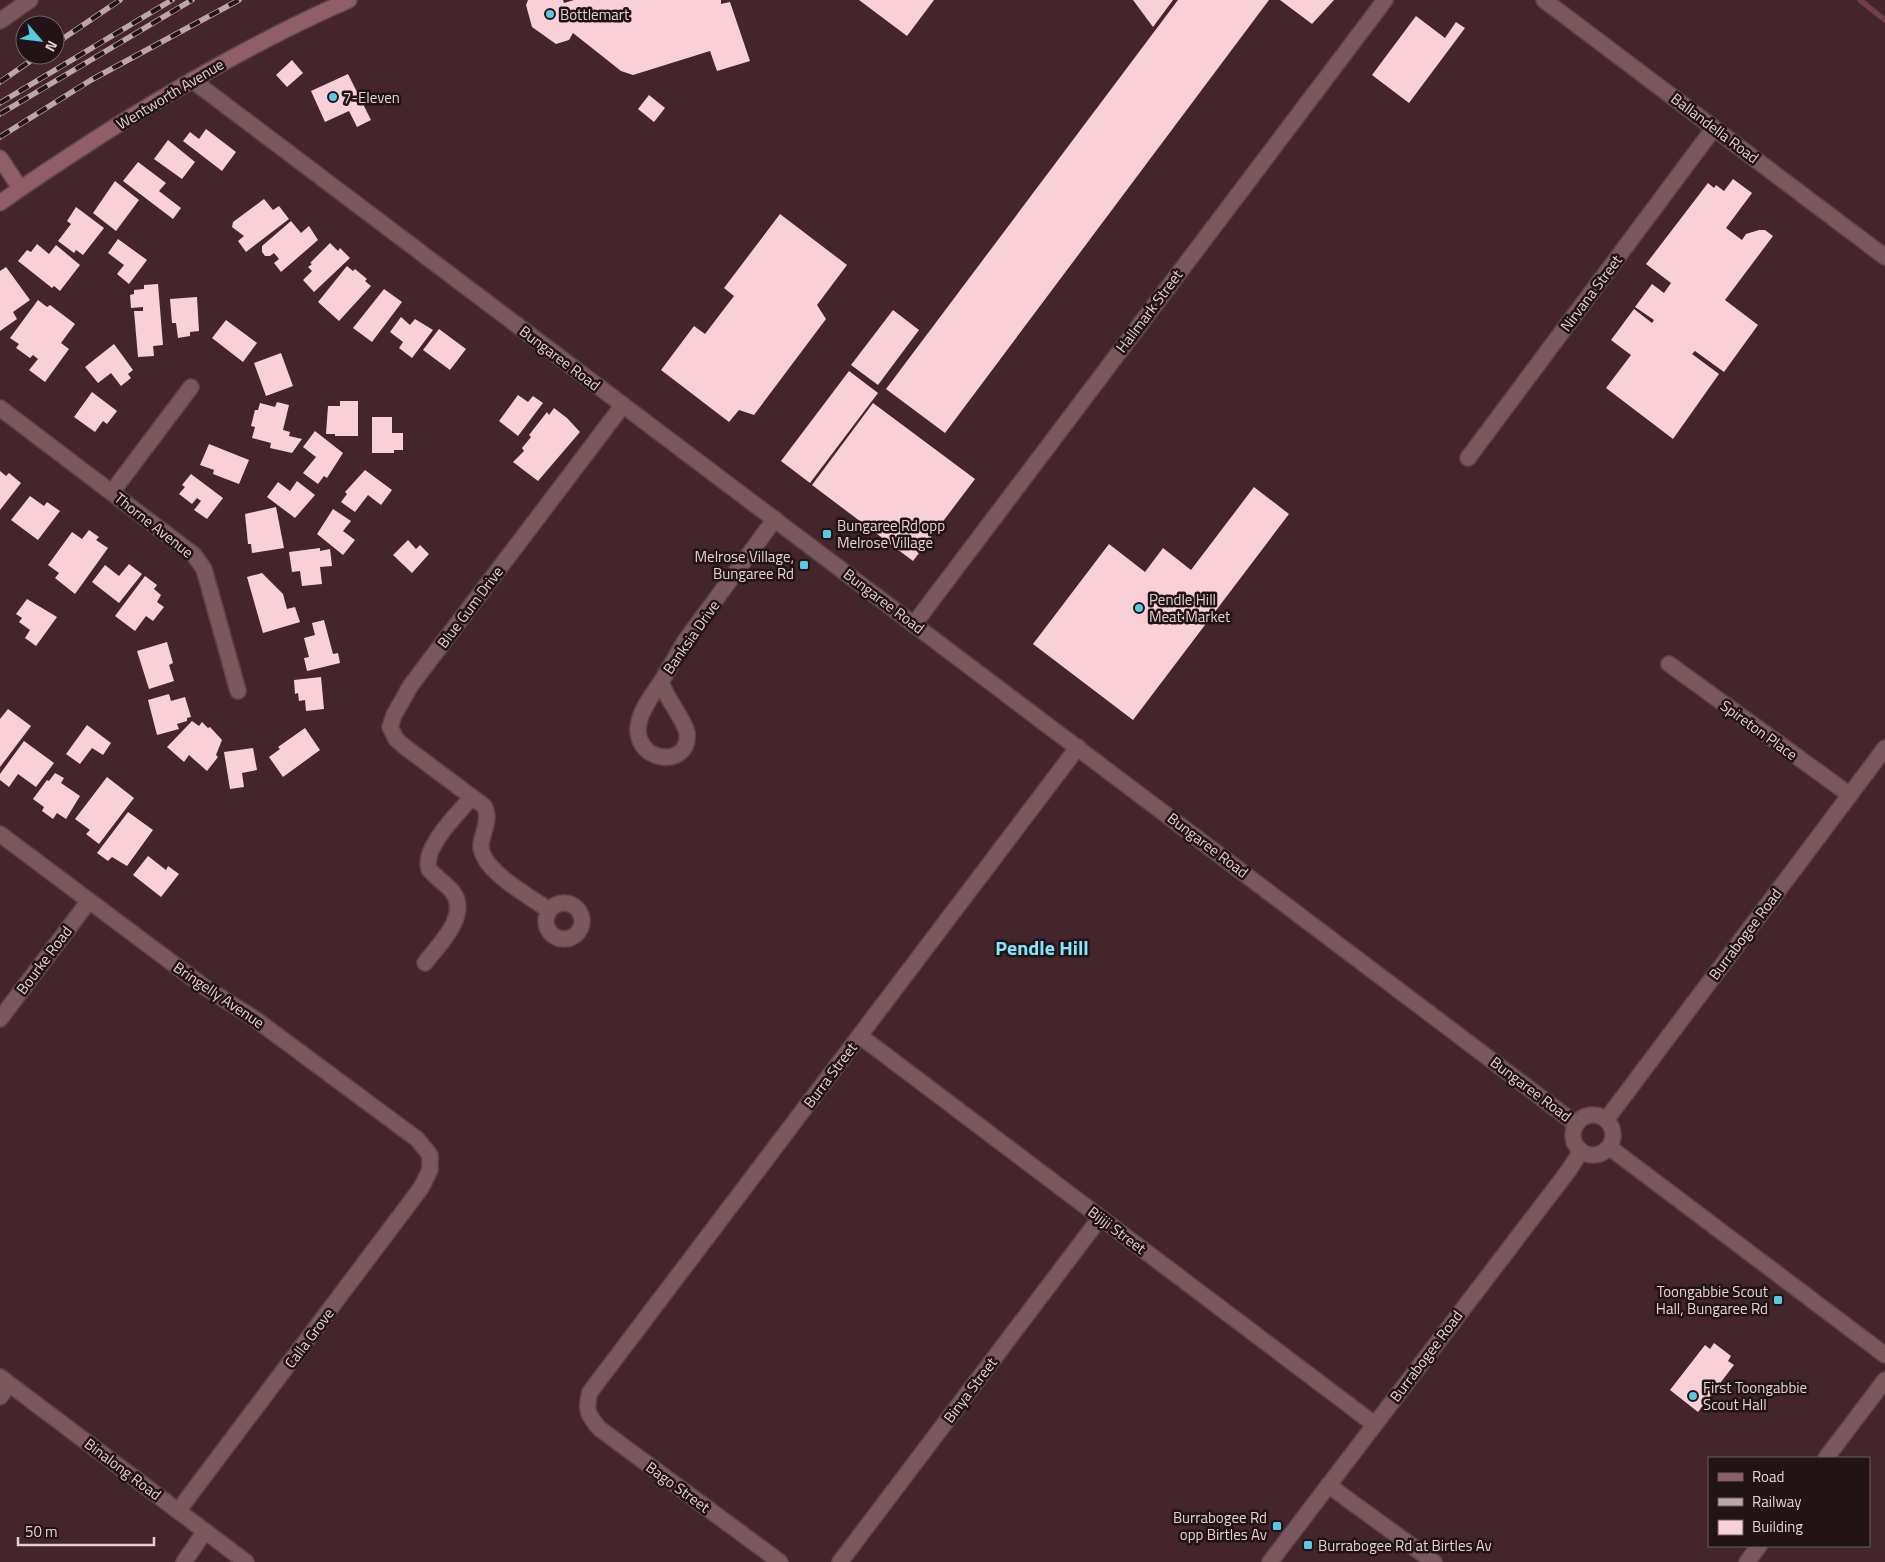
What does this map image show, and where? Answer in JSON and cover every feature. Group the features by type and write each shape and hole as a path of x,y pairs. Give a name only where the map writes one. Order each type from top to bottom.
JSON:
{"main road":[{"name":"Wentworth Avenue","path":"0,203 20,188 192,80 258,43 349,0"},
{"path":"0,158 20,188"}],"street":[{"path":"0,21 30,0"},
{"name":"Hallmark Street","path":"914,624 1384,0"},
{"name":"Ballandella Road","path":"1544,0 1885,257"},
{"name":"Bungaree Road","path":"192,80 1576,1124"},
{"name":"Nirvana Street","path":"1468,458 1714,128"},
{"path":"112,492 191,387"},
{"name":"Blue Gum Drive","path":"549,910 494,871 487,862 481,848 487,811 472,796 396,739 391,732 391,721 411,685 622,405"},
{"name":"Thorne Avenue","path":"0,408 186,548 199,562 204,569 238,691"},
{"name":"Banksia Drive","path":"661,682 665,694 683,723 687,734 685,745 681,751 670,758 664,758 648,752 643,746 638,732 642,714 685,641 775,520"},
{"name":"Spireton Place","path":"1668,664 1850,795"},
{"name":"Burra Street","path":"586,1404 590,1392 1078,747"},
{"name":"Burrabogee Road","path":"1606,1120 1885,748"},
{"path":"425,963 454,923 458,913 454,895 429,869 428,856 432,846 472,796"},
{"name":"Bringelly Avenue","path":"0,834 203,986 255,1018 417,1139 430,1155 432,1161"},
{"name":"Bourke Road","path":"0,1019 89,901"},
{"name":"Bijiji Street","path":"860,1036 1374,1424"},
{"path":"1589,1115 1596,1115 1606,1120 1614,1133 1610,1147 1603,1152 1595,1154 1581,1150 1574,1141 1573,1132 1576,1124 1589,1115"},
{"path":"1610,1147 1885,1355"},
{"name":"Burrabogee Road","path":"1270,1562 1569,1170 1581,1150"},
{"name":"Calla Grove","path":"178,1511 421,1188 432,1161"},
{"name":"Binya Street","path":"840,1562 1100,1218"},
{"path":"0,1397 5,1380"},
{"name":"Binalong Road","path":"5,1380 246,1562"},
{"path":"1827,1457 1885,1380"},
{"name":"Bago Street","path":"586,1404 590,1416 600,1429 780,1562"},
{"path":"1328,1485 1434,1562"},
{"path":"184,1562 205,1531"},
{"path":"1746,1562 1758,1547"}],"building":[{"path":"528,0 563,0 564,3 574,0 721,0 721,4 730,2 750,61 717,71 710,51 633,75 621,71 573,33 569,40 556,44 532,27 526,5"},
{"path":"859,0 934,0 907,36"},
{"path":"1133,0 1173,0 1153,27"},
{"path":"1178,0 1269,0 945,433 886,389"},
{"path":"1280,0 1334,0 1312,24"},
{"path":"1416,16 1445,38 1456,22 1465,28 1409,103 1372,75"},
{"path":"292,60 303,73 287,87 276,75"},
{"path":"348,74 371,120 357,127 349,111 325,122 311,91"},
{"path":"649,95 665,108 654,122 638,109"},
{"path":"206,129 236,152 222,171 183,141 190,132 199,139"},
{"path":"168,140 195,162 182,179 154,159"},
{"path":"138,162 166,183 159,191 181,208 173,219 123,181"},
{"path":"1733,179 1752,193 1726,228 1742,240 1746,234 1759,230 1765,230 1773,236 1725,300 1758,325 1724,372 1695,351 1692,354 1719,374 1673,439 1606,388 1631,355 1611,340 1634,309 1652,323 1654,320 1635,307 1652,284 1664,293 1671,283 1646,264 1708,183 1714,188 1716,185 1724,191"},
{"path":"115,181 139,200 116,231 93,213"},
{"path":"264,199 273,210 279,206 289,219 246,252 238,241 244,236 232,227 233,222"},
{"path":"76,207 104,228 83,255 76,250 74,253 58,241 71,224 67,221"},
{"path":"780,214 847,265 817,305 826,319 754,415 739,410 729,422 661,370 694,326 705,334 734,296 724,288"},
{"path":"291,221 301,233 309,226 318,240 281,272 274,263 279,259 274,253 270,256 265,256 262,252 262,246"},
{"path":"118,239 147,260 129,284 117,274 124,265 108,253"},
{"path":"330,243 338,251 340,248 350,258 314,292 303,280 312,271 308,267 312,264 310,263"},
{"path":"37,244 49,254 56,245 80,265 60,291 54,286 52,288 18,261 27,250 31,252"},
{"path":"347,266 353,271 355,269 367,279 365,281 371,286 339,321 318,302"},
{"path":"6,267 30,300 13,312 17,319 0,331 0,271"},
{"path":"158,284 163,345 153,346 154,356 138,357 134,311 143,311 143,307 131,308 130,295 134,294 134,290 144,289 144,285"},
{"path":"384,289 402,302 372,342 353,328"},
{"path":"197,297 199,331 190,332 190,336 178,338 176,323 172,323 170,299"},
{"path":"38,300 47,307 50,305 75,324 61,343 69,349 45,382 29,370 38,359 33,355 30,358 16,348 19,344 10,338"},
{"path":"893,310 919,330 878,385 851,365"},
{"path":"401,317 410,325 415,319 433,330 412,358 399,348 403,342 390,332"},
{"path":"226,320 257,343 243,362 212,338"},
{"path":"439,329 466,349 450,370 423,350"},
{"path":"114,344 133,370 128,374 131,378 121,386 111,373 98,383 85,367"},
{"path":"281,353 293,386 266,396 254,363"},
{"path":"849,371 878,393 810,483 781,461"},
{"path":"92,392 117,411 107,424 103,421 95,432 74,417"},
{"path":"518,395 528,402 533,396 543,403 518,436 499,421"},
{"path":"340,401 358,401 358,436 326,434 328,406 340,406"},
{"path":"277,402 289,405 283,430 290,432 289,436 302,439 292,453 270,448 271,443 252,438 255,427 251,426 255,410 258,410 260,403 275,407"},
{"path":"873,403 975,479 913,561 812,485"},
{"path":"554,408 580,432 538,481 513,462 524,451 522,448 531,437 529,435 547,412 549,415"},
{"path":"372,417 392,417 392,433 403,433 403,450 394,450 394,453 372,453"},
{"path":"315,431 343,453 327,478 324,476 318,484 303,473 316,457 303,447"},
{"path":"209,444 249,460 239,484 213,474 214,470 200,465"},
{"path":"365,470 392,490 381,505 368,495 355,512 341,502 347,494 345,492"},
{"path":"0,471 6,476 9,473 21,483 0,510"},
{"path":"191,474 223,498 207,519 194,510 201,501 197,498 192,504 179,494 185,487 182,485"},
{"path":"297,481 315,495 295,518 267,497 278,482 290,491"},
{"name":"Pendle Hill Meat Market","path":"1254,487 1289,514 1133,720 1033,644 1109,544 1145,572 1163,548 1191,570"},
{"path":"30,496 44,506 47,502 60,511 38,540 11,520"},
{"path":"276,507 284,548 252,553 251,544 248,544 245,514"},
{"path":"333,509 351,521 343,531 355,540 343,555 317,534"},
{"path":"89,530 99,537 96,540 108,548 75,594 55,578 59,573 48,565 72,532 82,539"},
{"path":"408,540 416,549 420,545 429,554 412,573 393,555"},
{"path":"320,548 320,551 330,549 332,566 320,567 322,584 302,586 300,571 292,572 289,552"},
{"path":"129,564 142,574 119,603 92,582 105,565 119,576"},
{"path":"262,573 283,594 287,609 295,607 300,622 263,633 247,577"},
{"path":"145,576 157,585 154,589 161,595 157,602 164,607 153,621 146,616 135,631 115,616"},
{"path":"27,599 57,617 36,646 25,638 30,630 19,622 22,618 16,614"},
{"path":"324,620 333,654 338,653 340,663 307,671 304,658 309,657 304,638 315,635 312,623"},
{"path":"167,642 173,663 169,665 174,681 149,689 137,651"},
{"path":"321,677 324,709 306,711 305,700 299,701 298,693 295,694 294,680"},
{"path":"169,694 171,701 185,697 191,717 187,718 187,721 177,724 179,729 157,735 148,700"},
{"path":"8,709 31,726 0,767 0,719"},
{"path":"192,721 199,726 202,722 208,728 210,727 222,740 216,755 218,757 207,771 189,755 184,762 167,747"},
{"path":"87,725 111,743 103,755 92,748 80,764 66,754"},
{"path":"305,728 320,750 283,777 269,757 280,749 278,747"},
{"path":"24,741 54,763 36,787 18,774 9,787 0,780 0,774"},
{"path":"253,748 257,770 242,773 244,787 230,789 224,752"},
{"path":"55,773 64,778 61,783 80,796 66,819 57,813 53,819 42,811 44,807 33,799 47,780 49,781"},
{"path":"107,777 134,798 99,844 86,834 90,830 75,819"},
{"path":"128,812 153,830 127,866 112,857 108,861 97,853"},
{"path":"148,856 166,870 168,866 179,874 161,897 133,875"},
{"path":"1714,1343 1731,1356 1728,1361 1734,1365 1698,1412 1670,1390 1705,1345 1710,1349"}],"waterway":[{"path":"1860,0 1885,20"}],"railway":[{"path":"65,37 120,0"},
{"path":"0,103 172,0"},
{"path":"0,114 192,0"},
{"path":"0,137 91,80 239,0"},
{"path":"0,82 25,65"}],"place":[{"name":"Bottlemart","path":"550,14"},
{"name":"7-Eleven","path":"333,97"},
{"name":"Bungaree Rd opp Melrose Village","path":"827,534"},
{"name":"Melrose Village, Bungaree Rd","path":"804,565"},
{"name":"Pendle Hill Meat Market","path":"1139,608"},
{"name":"Toongabbie Scout Hall, Bungaree Rd","path":"1778,1300"},
{"name":"First Toongabbie Scout Hall","path":"1693,1396"},
{"name":"Burrabogee Rd opp Birtles Av","path":"1277,1526"},
{"name":"Burrabogee Rd at Birtles Av","path":"1308,1545"}],"district":[{"name":"Pendle Hill","path":"1042,947"}]}
